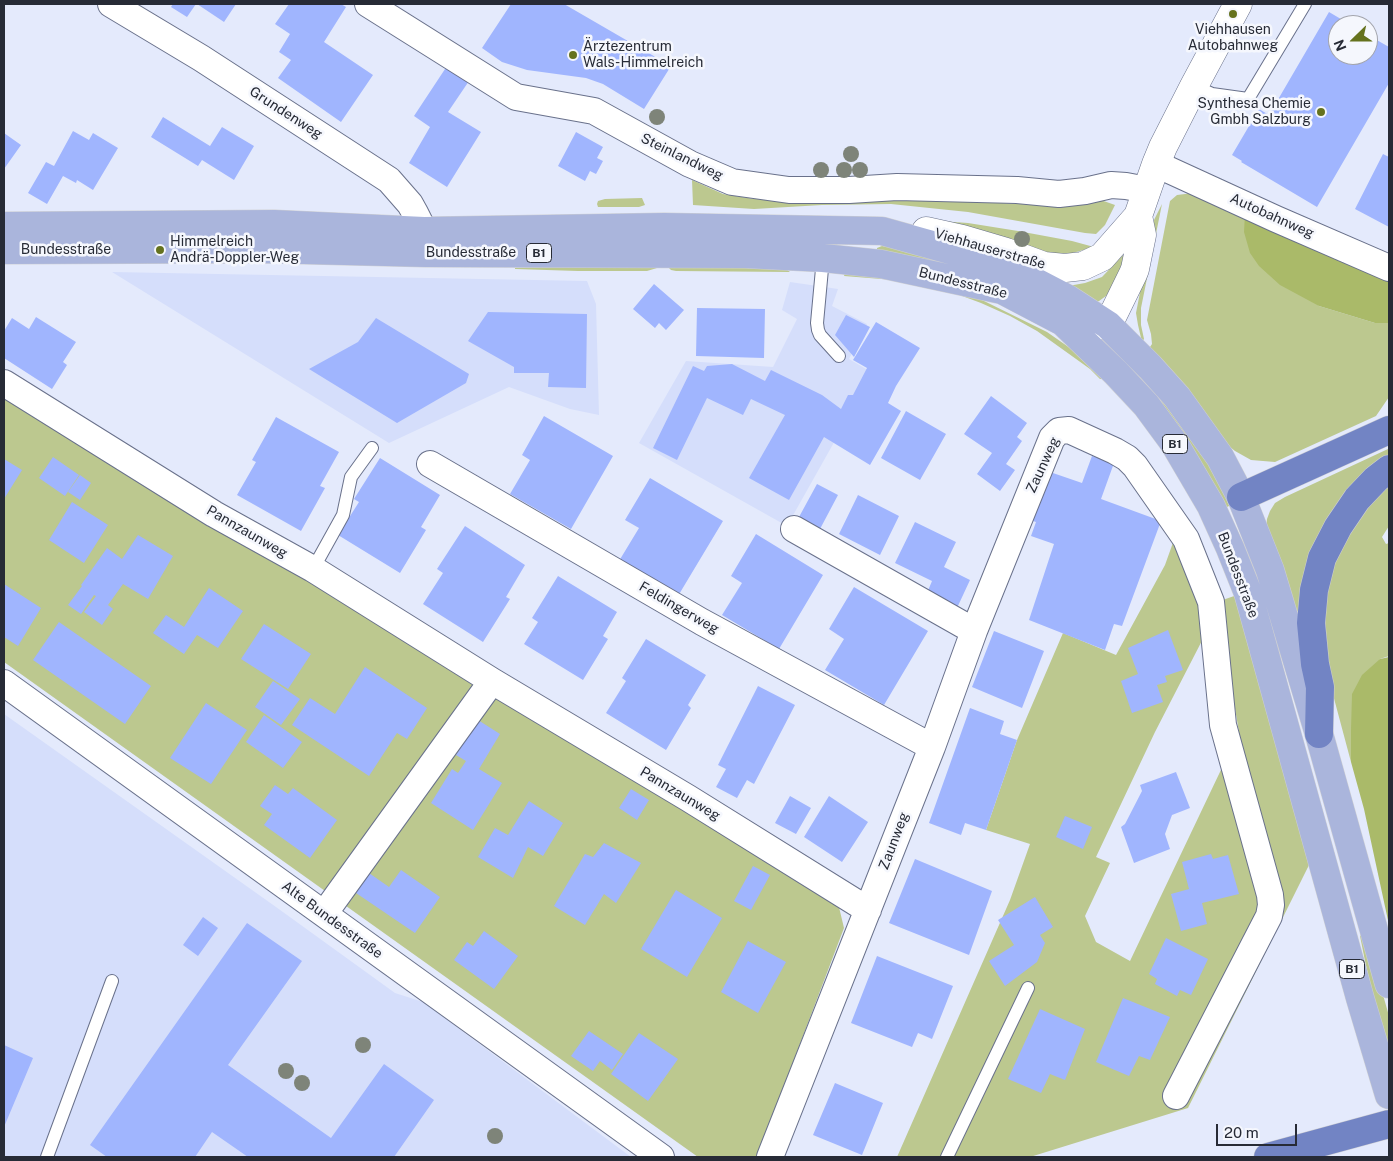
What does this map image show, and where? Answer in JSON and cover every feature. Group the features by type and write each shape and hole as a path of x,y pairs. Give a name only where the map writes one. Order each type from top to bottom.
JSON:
{"highway":[{"path":"1241,497 1389,430"},
{"path":"1319,734 1320,687 1315,664 1311,623 1314,590 1322,558 1338,527 1357,499 1376,479 1389,469"},
{"path":"1268,1157 1380,1126"}],"main road":[{"name":"Bundesstraße","path":"4,226 274,224 425,242 823,258 881,264 1002,290 1063,322 1146,405 1174,442 1211,506 1230,548 1248,593 1360,998 1389,1095"},
{"name":"Bundesstraße","path":"4,250 263,249 425,242 664,227 882,232 975,257 1022,275 1068,299 1108,325 1150,366 1177,397 1220,457 1241,497 1270,570 1319,734 1389,984"},
{"path":"1241,497 1235,510 1235,521 1246,545 1248,593"}],"street":[{"name":"Grundenweg","path":"111,4 200,58 389,180 410,204 425,242"},
{"name":"Steinlandweg","path":"368,4 516,97 594,111 690,164 732,182 789,190 849,190 897,187 1017,190 1059,194 1111,185 1147,190"},
{"name":"Viehhauserstraße","path":"882,232 907,227 962,239 1044,266 1065,268 1082,266 1102,257 1138,216 1156,164 1194,86 1238,4"},
{"name":"Autobahnweg","path":"1156,164 1389,268"},
{"name":"Viehhauserstraße","path":"1108,325 1135,269 1142,235 1138,216"},
{"path":"1063,322 1085,326 1108,325"},
{"name":"Pannzaunweg","path":"4,383 214,514 313,569 492,681 688,798 868,910"},
{"name":"Zaunweg","path":"770,1157 932,747 974,630 1052,438 1059,431 1069,430 1127,458 1170,514 1186,539 1211,602 1223,725 1270,895 1269,916 1176,1096"},
{"name":"Feldingerweg","path":"430,464 702,622 932,747"},
{"path":"794,528 974,630"},
{"path":"324,914 492,681"},
{"name":"Alte Bundesstraße","path":"4,683 660,1157"}],"lane":[{"path":"1194,86 1212,94 1248,98 1305,4"},
{"path":"823,258 818,330 820,336 839,356"},
{"path":"313,569 343,515 351,477 372,448"},
{"path":"47,1157 112,981"},
{"path":"947,1157 1028,988"}],"shaded area":[{"path":"112,272 587,281 596,304 599,415 570,409 509,387 389,443"},
{"path":"790,282 838,289 832,306 867,324 849,359 873,373 787,526 639,443 686,361 773,367 797,319 782,310"},
{"path":"4,714 395,993 423,1002 631,1157 4,1157"}],"green space":[{"path":"692,180 723,194 754,199 924,199 1060,206 1098,199 1115,205 1105,225 1096,234 968,212 891,204 822,205 754,209 693,205"},
{"path":"1193,193 1245,214 1319,306 1375,323 1389,323 1389,397 1376,416 1275,462 1251,460 1224,442 1148,350 1152,344 1147,320 1170,201 1177,195"},
{"path":"642,198 645,205 639,207 598,207 597,204 598,201 605,199"},
{"path":"1162,204 1141,308 1141,325 1144,339 1142,342 1136,313 1154,220"},
{"path":"1245,214 1389,281 1389,323 1375,323 1319,306 1280,285 1259,266 1250,253 1244,232"},
{"path":"940,221 968,223 1018,231 1094,247 1069,254 1032,254"},
{"path":"882,246 893,247 952,264 899,257 877,250 877,248"},
{"path":"1123,255 1126,257 1125,262 1111,289 1099,301 1091,302 1068,286 1102,277"},
{"path":"655,265 657,268 647,271 515,269 572,266"},
{"path":"670,266 786,269 790,272 676,271 671,270"},
{"path":"848,270 943,287 982,300 1047,332 1080,355 1105,379 1100,379 1090,369 1037,331 981,303 946,290 894,280 844,276"},
{"path":"1134,363 1174,407 1232,501 1229,506 1225,508 1126,371"},
{"path":"4,396 838,903 844,928 757,1157 698,1157 4,662"},
{"path":"1388,449 1389,457 1297,612 1266,528 1270,511 1275,503 1285,497"},
{"path":"1389,482 1389,526 1382,537 1386,544 1389,543 1389,656 1380,659 1351,730 1351,762 1324,661 1322,608 1334,557 1358,515"},
{"path":"1175,537 1208,629 1155,732 1096,857 1110,863 1085,916 1096,942 1130,961 1239,732 1217,602 1237,595 1310,863 1188,1108 1030,1157 897,1157 1010,900 1030,844 986,830 1017,740 1063,633 1116,655 1165,565"},
{"path":"1389,657 1389,925 1364,809 1351,762 1351,730 1352,694 1362,675 1380,659"},
{"path":"1366,935 1389,1016 1389,1057 1377,1016 1365,961 1360,936"}],"building":[{"path":"173,4 196,4 187,17 171,7"},
{"path":"197,4 236,4 224,22"},
{"path":"289,4 341,4 346,7 324,42 373,75 341,122 278,78 291,60 279,52 290,34 275,24"},
{"name":"Ärztezentrum Wals-Himmelreich","path":"511,4 564,4 671,66 644,109 603,84 586,78 527,70 502,62 482,48"},
{"name":"Synthesa Chemie Gmbh Salzburg","path":"1329,12 1334,15 1328,15 1328,65 1378,65 1378,41 1389,47 1389,83 1317,207 1232,155 1259,109 1269,115"},
{"path":"447,66 469,81 448,112 481,132 447,187 409,163 430,127 414,116"},
{"path":"163,117 210,146 222,127 254,146 234,180 202,160 198,166 151,137"},
{"path":"73,131 89,140 93,133 118,148 93,190 77,180 76,183 63,176 47,204 28,193 46,162 54,166"},
{"path":"576,132 603,147 597,158 603,161 596,174 590,171 585,181 558,166"},
{"path":"4,133 21,145 4,169"},
{"path":"1383,154 1389,157 1389,227 1355,209"},
{"path":"654,284 684,310 666,330 659,323 655,328 633,309"},
{"path":"697,308 765,309 764,358 696,356"},
{"path":"488,312 587,314 586,388 548,387 549,373 514,373 514,367 468,341"},
{"path":"846,315 870,327 854,357 835,335"},
{"path":"36,317 76,342 63,362 67,365 52,389 4,358 4,331 12,318 29,329"},
{"path":"376,318 469,374 466,383 397,423 309,369 358,342"},
{"path":"876,322 920,348 896,386 888,403 901,411 870,465 824,437 789,500 749,478 785,415 751,399 743,415 707,398 677,460 653,448 693,366 704,371 707,366 732,364 765,381 771,370 822,395 841,409 848,395 853,395 867,368 853,360"},
{"path":"991,396 1027,423 1017,437 1022,441 1006,464 1015,470 1000,491 977,474 992,453 964,434"},
{"path":"906,411 946,434 920,480 881,458"},
{"path":"544,416 613,456 571,529 510,494 530,460 522,455"},
{"path":"276,417 339,452 320,486 325,488 301,531 237,495 256,462 252,460"},
{"path":"1092,456 1114,463 1101,499 1161,521 1122,626 1114,624 1105,650 1029,620 1054,544 1031,536 1036,522 1033,521 1050,472 1082,483"},
{"path":"53,457 79,475 65,496 39,478"},
{"path":"380,458 440,495 421,527 426,530 400,573 338,535 359,502 354,499"},
{"path":"4,459 22,470 4,499"},
{"path":"80,475 91,483 80,500 68,492"},
{"path":"650,478 723,521 678,596 619,561 639,528 625,520"},
{"path":"817,484 838,495 820,529 799,517"},
{"path":"858,495 899,516 880,555 839,534"},
{"path":"72,502 108,525 84,563 49,540"},
{"path":"915,522 956,542 944,567 970,580 957,608 927,593 932,581 895,563"},
{"path":"465,526 525,565 506,597 510,599 483,642 423,604 443,573 437,569"},
{"path":"756,534 823,575 779,649 722,615 742,583 731,576"},
{"path":"138,535 173,556 148,599 123,584 108,605 113,609 102,625 84,612 96,596 94,595 81,614 68,605 107,548 122,559"},
{"path":"558,576 617,612 603,636 608,639 583,680 524,644 538,622 532,618"},
{"path":"4,584 41,608 18,646 4,637"},
{"path":"854,587 928,631 884,705 825,670 844,639 829,629"},
{"path":"209,588 243,611 218,648 197,635 184,654 153,633 166,615 184,627"},
{"path":"59,622 151,686 125,724 33,660"},
{"path":"264,624 311,654 288,689 241,659"},
{"path":"1168,630 1183,670 1165,676 1167,682 1157,685 1163,702 1132,713 1121,681 1138,674 1128,648"},
{"path":"994,631 1044,651 1022,708 972,687"},
{"path":"646,639 706,675 688,705 691,708 666,750 606,713 626,681 622,678"},
{"path":"365,667 427,708 407,739 397,733 369,776 292,725 310,698 335,714"},
{"path":"273,681 300,699 281,725 255,707"},
{"path":"758,686 795,705 754,784 747,780 737,798 716,787 726,769 718,765"},
{"path":"206,703 247,730 211,784 170,758"},
{"path":"970,708 1004,721 1000,734 1017,740 986,830 965,823 961,835 929,823"},
{"path":"264,715 302,742 283,768 246,742"},
{"path":"478,720 500,734 479,769 502,783 473,830 431,803 452,769 458,773 466,761 456,755"},
{"path":"1176,772 1190,808 1172,815 1165,834 1170,849 1134,863 1121,827 1125,824 1142,791 1140,785"},
{"path":"275,785 288,794 293,788 337,820 310,858 264,825 272,814 260,806"},
{"path":"631,789 649,800 637,820 619,808"},
{"path":"790,796 811,808 796,834 775,823"},
{"path":"829,796 868,822 842,862 804,837"},
{"path":"529,801 563,823 543,856 528,847 513,878 478,857 495,828 508,835"},
{"path":"1065,816 1092,827 1083,849 1056,837"},
{"path":"604,843 641,863 616,903 604,894 585,925 554,906 585,854 593,857"},
{"path":"1211,854 1213,859 1228,855 1239,894 1202,903 1207,924 1181,931 1171,894 1189,889 1182,862"},
{"path":"915,859 992,891 969,955 889,923"},
{"path":"753,866 770,875 751,910 734,901"},
{"path":"401,870 440,897 415,933 356,893 369,873 389,887"},
{"path":"676,890 722,918 687,977 641,949"},
{"path":"1035,897 1053,927 1040,935 1045,943 1037,962 1005,986 989,961 1014,945 998,920"},
{"path":"203,917 218,928 198,956 183,945"},
{"path":"247,923 302,961 228,1065 331,1138 384,1064 434,1100 394,1157 248,1157 212,1132 195,1157 107,1157 90,1145"},
{"path":"484,931 518,956 494,989 454,960 467,942 473,946"},
{"path":"1166,938 1208,959 1191,995 1180,990 1177,996 1155,984 1157,979 1149,974"},
{"path":"748,941 786,962 758,1013 721,992"},
{"path":"877,956 953,986 932,1039 918,1033 912,1047 851,1023"},
{"path":"1123,998 1170,1017 1150,1060 1139,1056 1129,1076 1096,1062"},
{"path":"1040,1009 1085,1029 1065,1080 1050,1074 1041,1093 1008,1079"},
{"path":"589,1031 623,1054 612,1070 600,1061 593,1071 571,1056"},
{"path":"639,1033 678,1059 648,1101 611,1074"},
{"path":"4,1045 33,1058 4,1127"},
{"path":"835,1083 883,1103 862,1155 813,1135"}],"place":[{"name":"Viehhausen Autobahnweg","path":"1233,14"},
{"name":"Ärztezentrum Wals-Himmelreich","path":"573,55"},
{"name":"Synthesa Chemie Gmbh Salzburg","path":"1321,112"},
{"name":"Himmelreich Andrä-Doppler-Weg","path":"160,250"}]}
